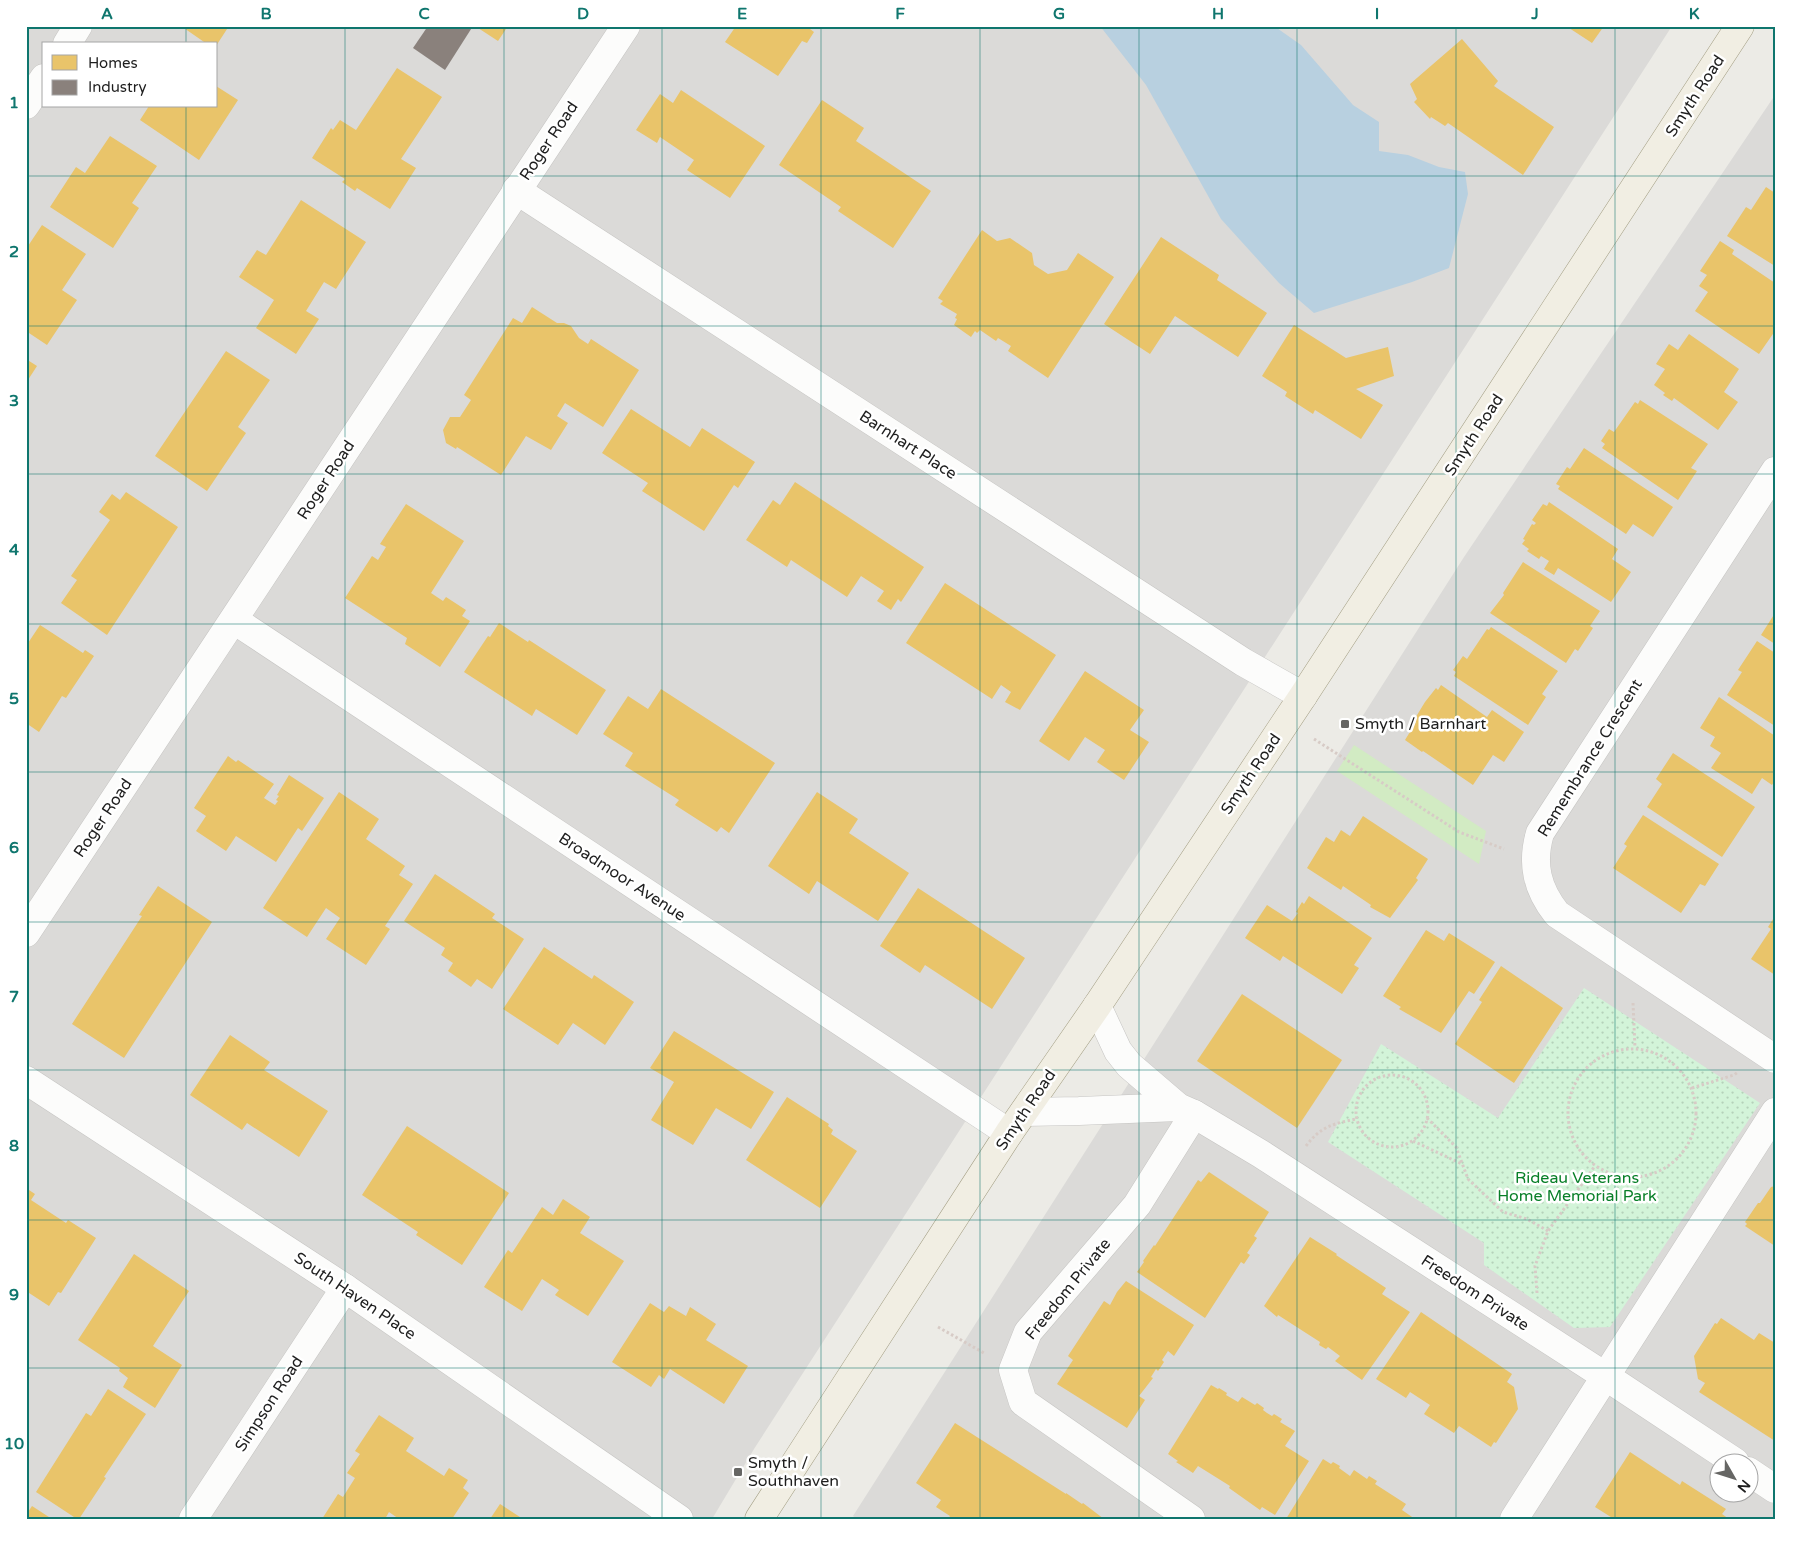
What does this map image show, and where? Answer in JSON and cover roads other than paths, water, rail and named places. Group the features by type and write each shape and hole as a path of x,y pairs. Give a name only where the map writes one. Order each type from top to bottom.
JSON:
{"main road":[{"name":"Smyth Road","path":"759,1519 1017,1122 1097,1006 1304,696 1740,26"}],"street":[{"path":"68,42 78,26"},
{"name":"Roger Road","path":"26,933 626,26"},
{"path":"26,105 42,81"},
{"name":"Barnhart Place","path":"516,190 1234,657 1304,696"},
{"name":"Remembrance Crescent","path":"1771,486 1540,833 1536,847 1535,862 1536,876 1541,890 1557,914 1771,1056"},
{"name":"Broadmoor Avenue","path":"234,620 1017,1122"},
{"name":"Freedom Private","path":"1097,1006 1118,1052 1129,1065 1186,1111 1286,1171 1720,1452"},
{"name":"South Haven Place","path":"26,1080 345,1288 679,1519"},
{"path":"1017,1122 1079,1112 1186,1111"},
{"name":"Freedom Private","path":"1186,1111 1137,1206 1028,1332 1013,1370 1023,1402 1190,1519"},
{"path":"1514,1519 1775,1112"},
{"name":"Simpson Road","path":"193,1519 345,1288"},
{"path":"1758,1478 1775,1489"}],"water":[{"path":"1100,26 1274,26 1301,45 1353,105 1379,122 1379,151 1408,155 1439,167 1465,172 1468,194 1449,268 1412,282 1314,313 1279,283 1221,219 1146,85"}],"place":[{"name":"Smyth / Barnhart","path":"1345,724"},
{"name":"Smyth / Southhaven","path":"738,1472"}],"park label":[{"name":"Rideau Veterans Home Memorial Park","path":"1577,1187"}]}
